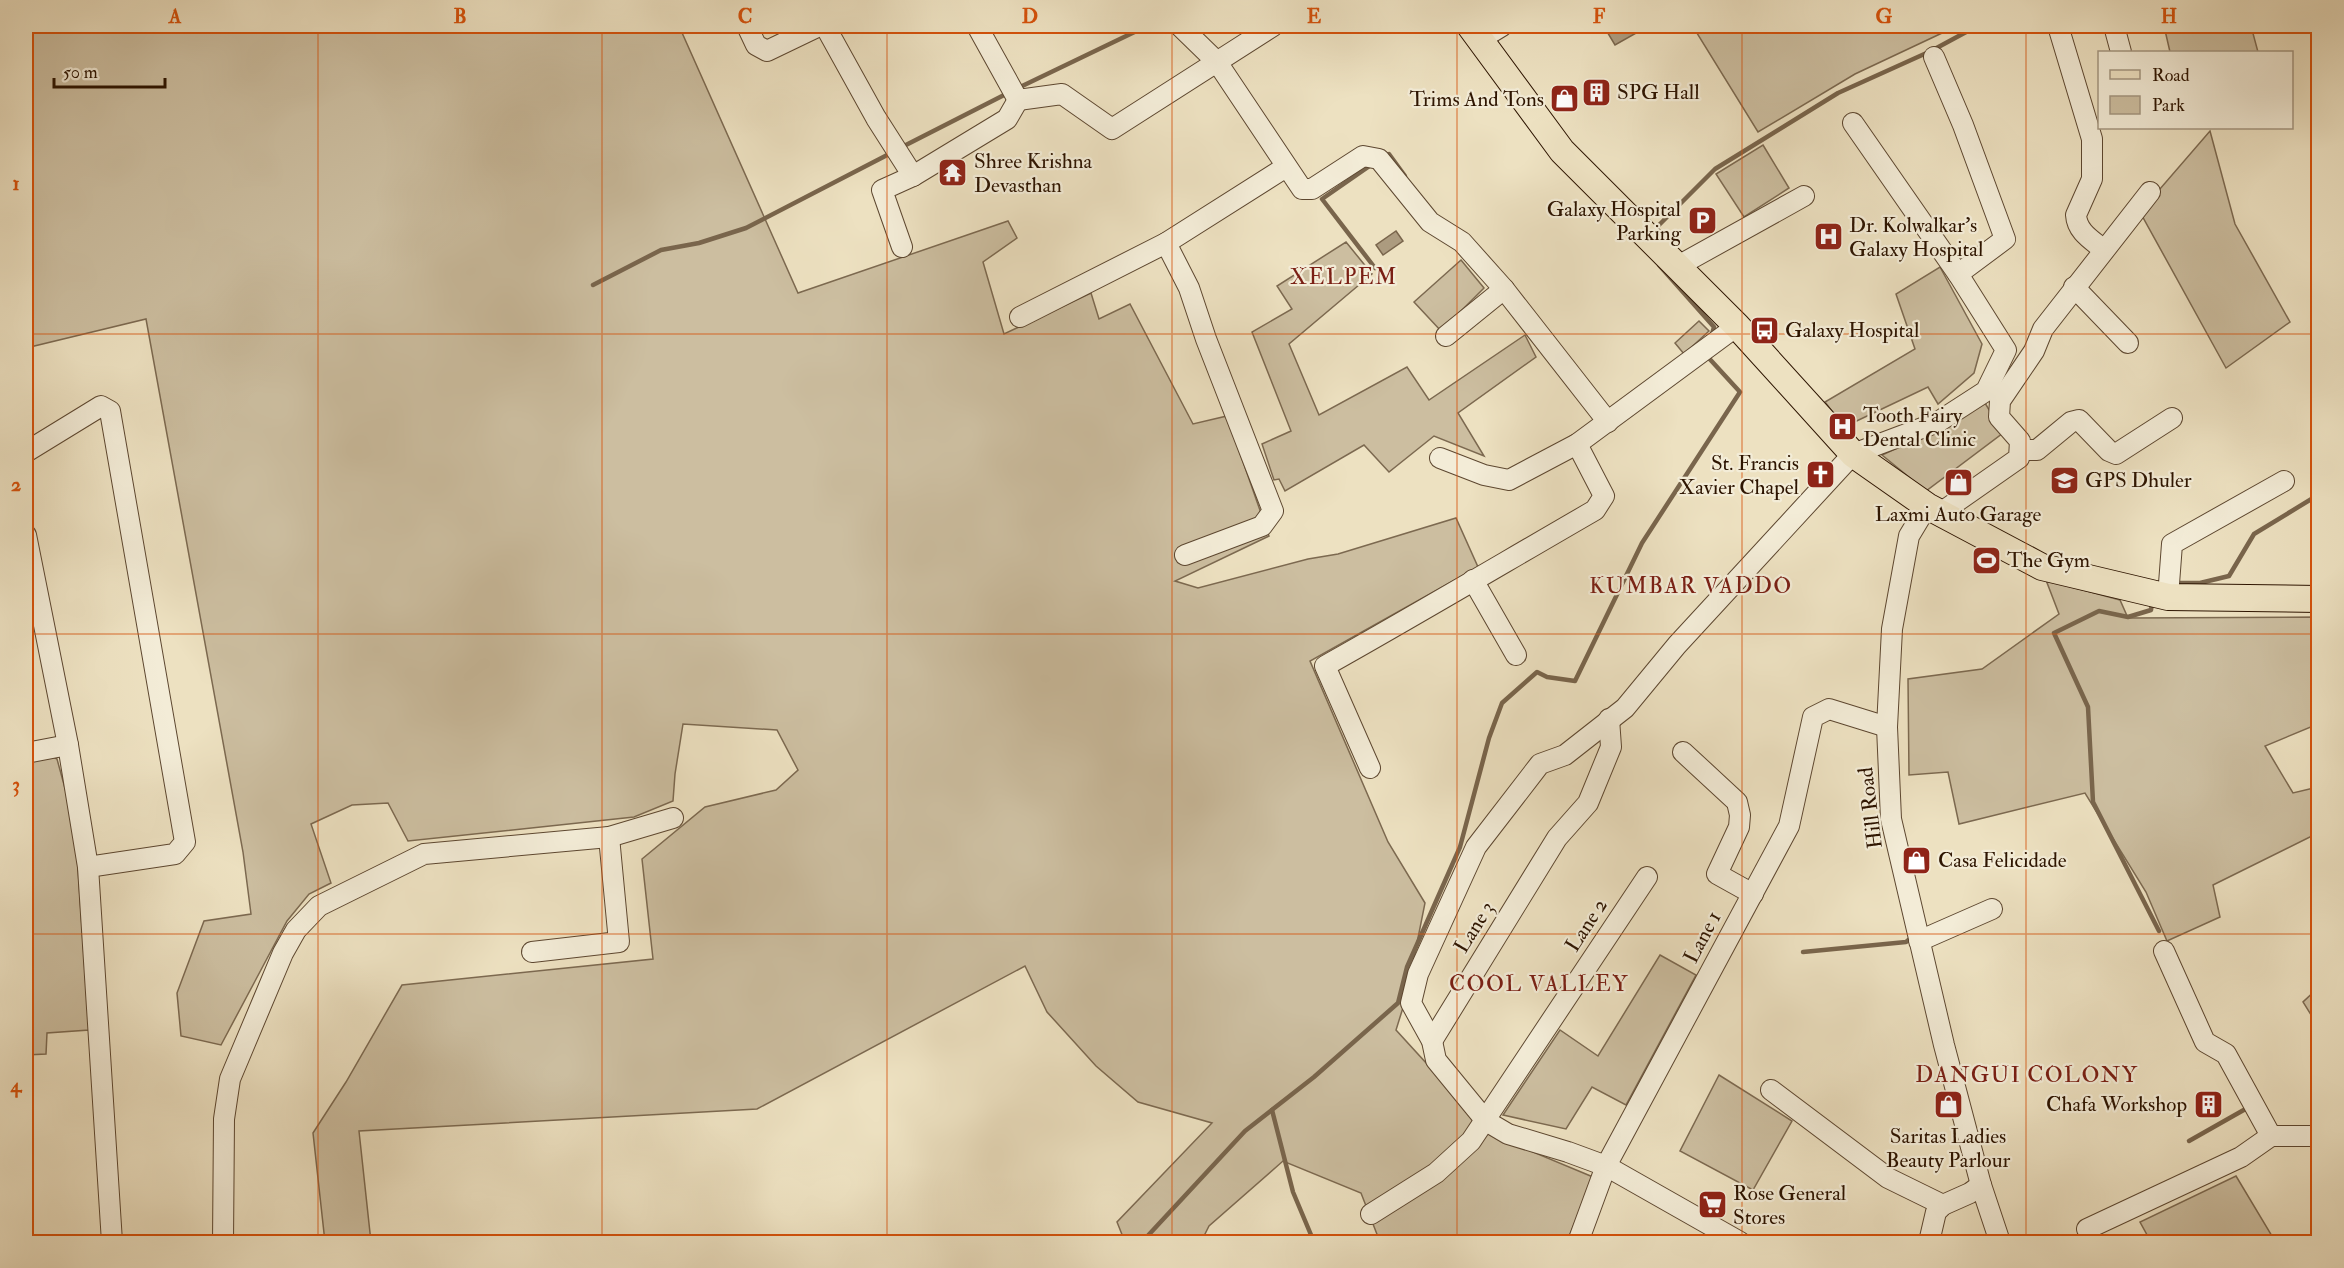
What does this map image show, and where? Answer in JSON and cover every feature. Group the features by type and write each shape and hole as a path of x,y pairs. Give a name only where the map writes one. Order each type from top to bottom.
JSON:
{"main road":[{"path":"1474,33 1562,152 1737,326 1853,454 1933,510 2042,567 2168,597 2319,599"}],"street":[{"path":"747,26 756,45 767,51 819,26"},
{"path":"825,26 876,118 913,176"},
{"path":"977,26 1018,100"},
{"path":"1180,26 1217,62 1302,189 1312,189 1363,156 1379,159 1430,222 1462,242 1504,289 1608,422"},
{"path":"1018,100 1062,94 1112,129 1273,26"},
{"path":"1474,33 1502,26"},
{"path":"2058,26 2092,139 2092,179 2076,215 2076,221 2078,227 2104,250"},
{"path":"2114,26 2121,51"},
{"path":"1934,57 1963,125 2005,239 1958,274"},
{"path":"902,247 882,190 913,176 1007,119 1018,100"},
{"path":"1740,1242 1606,1166 1508,1134 1486,1120 1436,1060 1432,1041 1411,1003 1418,974 1476,847 1540,764 1565,755 1625,708 1677,645 1853,454 1938,422 1986,391 2006,350 1958,274 1853,123"},
{"path":"1020,317 1166,243 1286,167"},
{"path":"1933,510 2019,458 2020,441 1999,417 2000,401 2034,351 2043,329 2150,192"},
{"path":"1677,266 1804,196"},
{"path":"1166,243 1189,288 1206,339 1273,511 1262,526 1185,555"},
{"path":"2074,287 2128,343"},
{"path":"1446,336 1504,289"},
{"path":"1440,458 1484,475 1509,480 1577,444 1737,326"},
{"path":"26,452 101,406 110,411 185,842 175,854 88,867"},
{"path":"2020,450 2037,450 2071,422 2079,420 2109,451 2116,454 2172,418"},
{"path":"1371,768 1325,666 1595,510 1604,495 1577,444"},
{"path":"2168,597 2172,544 2284,481"},
{"name":"Hill Road","path":"1933,510 1909,536 1892,629 1887,727 1891,819 1944,1045 1981,1185 2000,1242"},
{"path":"26,535 68,745 88,867 112,1242"},
{"path":"1473,580 1516,655"},
{"name":"Lane 1","path":"1578,1242 1606,1166 1789,826 1813,717 1829,709 1887,727"},
{"name":"Lane 3","path":"1432,1041 1557,838 1588,803 1611,747 1609,719"},
{"path":"26,753 68,745"},
{"path":"1683,752 1737,802 1740,815 1739,827 1717,874 1752,894"},
{"path":"223,1242 224,1119 231,1079 282,953 296,930 319,906 424,855 609,837 673,818"},
{"path":"531,952 619,942 609,837"},
{"name":"Lane 2","path":"1371,1214 1436,1173 1471,1141 1647,877"},
{"path":"1919,940 1992,909"},
{"path":"2164,951 2205,1042 2226,1054 2271,1136"},
{"path":"1771,1090 1888,1178 1942,1204"},
{"path":"2087,1229 2241,1157 2271,1136 2319,1136"},
{"path":"1929,1242 1936,1212 1942,1204 1970,1193 1981,1185"}],"green space":[{"path":"26,26 679,26 798,293 1008,221 1017,238 983,262 1004,334 1091,293 1099,319 1130,304 1193,424 1227,416 1269,536 1175,581 1198,588 1308,559 1338,554 1456,518 1478,567 1310,661 1388,842 1425,903 1406,998 1396,1030 1492,1135 1593,1177 1567,1242 1380,1242 1361,1193 1283,1161 1209,1226 1201,1242 1125,1242 1117,1222 1212,1123 1138,1102 1096,1066 1047,1012 1025,966 757,1109 359,1131 371,1242 325,1242 313,1133 346,1082 402,985 653,959 642,859 705,807 776,790 798,770 777,730 683,724 673,801 634,817 408,841 388,803 352,805 311,824 331,883 309,894 287,921 221,1045 181,1036 177,993 204,921 251,914 243,852 146,319 26,348"},
{"path":"1707,26 1957,26 1855,74 1758,132 1695,30"},
{"path":"2164,26 2251,26 2258,51 2170,51"},
{"path":"2210,131 2235,224 2290,322 2226,368 2140,212"},
{"path":"1763,145 1789,188 1744,217 1716,174"},
{"path":"1346,242 1372,274 1289,344 1319,415 1407,367 1429,400 1525,335 1536,357 1458,413 1484,456 1434,436 1389,472 1364,445 1285,491 1279,479 1274,480 1262,444 1291,431 1252,332 1292,309 1277,286"},
{"path":"1461,260 1484,288 1441,331 1414,302"},
{"path":"1940,267 1982,344 1974,373 1938,404 1928,387 1844,427 1825,402 1915,349 1896,294"},
{"path":"1699,321 1709,331 1684,354 1675,343"},
{"path":"1985,403 2003,433 1926,491 1882,455 1930,433"},
{"path":"2046,580 2120,600 2128,618 2318,617 2318,724 2265,746 2293,793 2318,787 2318,833 2213,885 2220,917 2167,941 2146,892 2085,793 1959,824 1948,772 1909,775 1908,679 1982,669 2059,614"},
{"path":"48,754 57,759 75,825 89,1030 47,1033 46,1054 26,1055 26,758"},
{"path":"1660,955 1696,975 1626,1105 1592,1087 1566,1129 1503,1115 1560,1030 1598,1056"},
{"path":"2318,988 2318,1026 2303,1002"},
{"path":"1719,1075 1792,1121 1753,1190 1680,1151"},
{"path":"2236,1176 2272,1236 2265,1242 2151,1242 2140,1222"}],"shaded area":[{"path":"1613,26 1634,26 1638,32 1615,45 1606,30"},
{"path":"1396,231 1403,241 1383,255 1376,245"}],"waterway":[{"path":"359,31 364,26"},
{"path":"1018,88 1147,26"},
{"path":"1653,231 1715,169 1838,93 1931,51 1968,31 1966,26"},
{"path":"900,148 1008,93"},
{"path":"593,285 661,250 699,243 746,228 893,152"},
{"path":"1383,157 1389,154 1405,176"},
{"path":"1371,165 1322,199 1375,268"},
{"path":"1659,265 1714,327 1712,334"},
{"path":"1142,1242 1245,1131 1314,1077 1398,1003 1407,967 1460,847 1489,738 1502,703 1537,672 1547,677 1575,681 1642,543 1740,392 1706,355"},
{"path":"2175,583 2200,583 2229,576 2254,534 2318,495"},
{"path":"2152,603 2151,610 2128,617 2099,611 2054,633 2088,707 2093,802 2159,931"},
{"path":"1803,952 1906,942 1912,937"},
{"path":"2189,1141 2249,1107"},
{"path":"1272,1110 1293,1192 1314,1242"}],"place":[{"name":"SPG Hall","path":"1596,92"},
{"name":"Trims And Tons","path":"1565,99"},
{"name":"Shree Krishna Devasthan","path":"953,173"},
{"name":"Galaxy Hospital Parking","path":"1702,221"},
{"name":"Dr. Kolwalkar's Galaxy Hospital","path":"1828,237"},
{"name":"Galaxy Hospital","path":"1764,330"},
{"name":"Tooth Fairy Dental Clinic","path":"1842,427"},
{"name":"St. Francis Xavier Chapel","path":"1820,475"},
{"name":"GPS Dhuler","path":"2064,480"},
{"name":"Laxmi Auto Garage","path":"1958,483"},
{"name":"The Gym","path":"1986,560"},
{"name":"Casa Felicidade","path":"1917,860"},
{"name":"Chafa Workshop","path":"2208,1104"},
{"name":"Saritas Ladies Beauty Parlour","path":"1948,1105"},
{"name":"Rose General Stores","path":"1712,1205"}],"district":[{"name":"XELPEM","path":"1344,276"},
{"name":"KUMBAR VADDO","path":"1691,585"},
{"name":"COOL VALLEY","path":"1539,983"},
{"name":"DANGUI COLONY","path":"2027,1074"}]}
